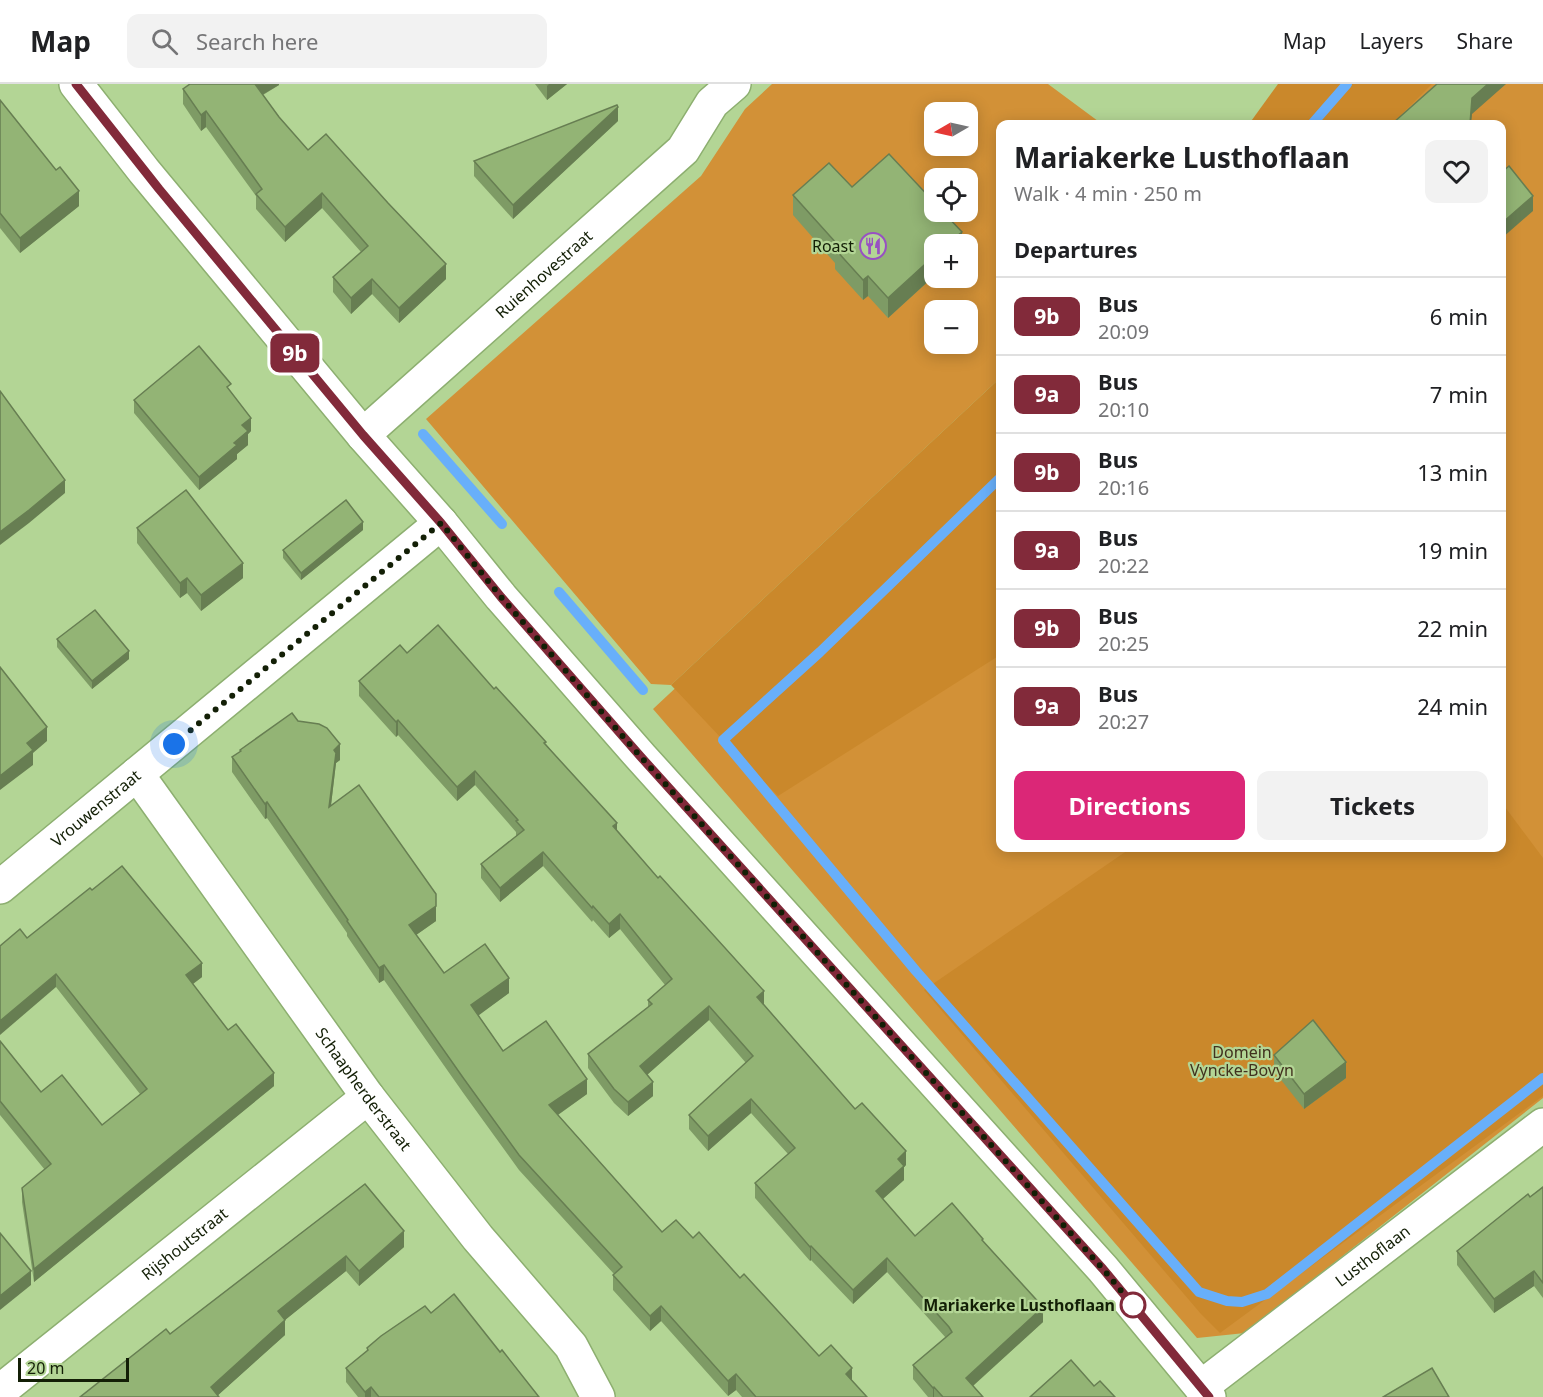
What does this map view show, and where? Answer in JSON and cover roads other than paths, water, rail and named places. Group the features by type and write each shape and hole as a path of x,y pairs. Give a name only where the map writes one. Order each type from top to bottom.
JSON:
{"street":[{"path":"76,84 144,171 501,597 641,757 1103,1269 1205,1392"},
{"name":"Ruienhovestraat","path":"363,435 683,150 714,90"},
{"name":"Vrouwenstraat","path":"0,887 441,523"},
{"name":"Schaapherderstraat","path":"137,774 368,1097 477,1238 571,1346 598,1397"},
{"name":"Rijshoutstraat","path":"0,1391 368,1097"},
{"name":"Lusthoflaan","path":"1205,1392 1543,1125"}],"waterway":[{"path":"1316,120 1347,84"},
{"path":"423,434 502,524"},
{"path":"996,482 820,652 723,740 916,971 1199,1292 1227,1301 1242,1302 1267,1294 1543,1078"},
{"path":"559,592 643,690"}],"place":[{"name":"Roast","path":"873,246"},
{"name":"Mariakerke Lusthoflaan","path":"1133,1305"}],"park label":[{"name":"Domein Vyncke-Bovyn","path":"1242,1061"}]}
